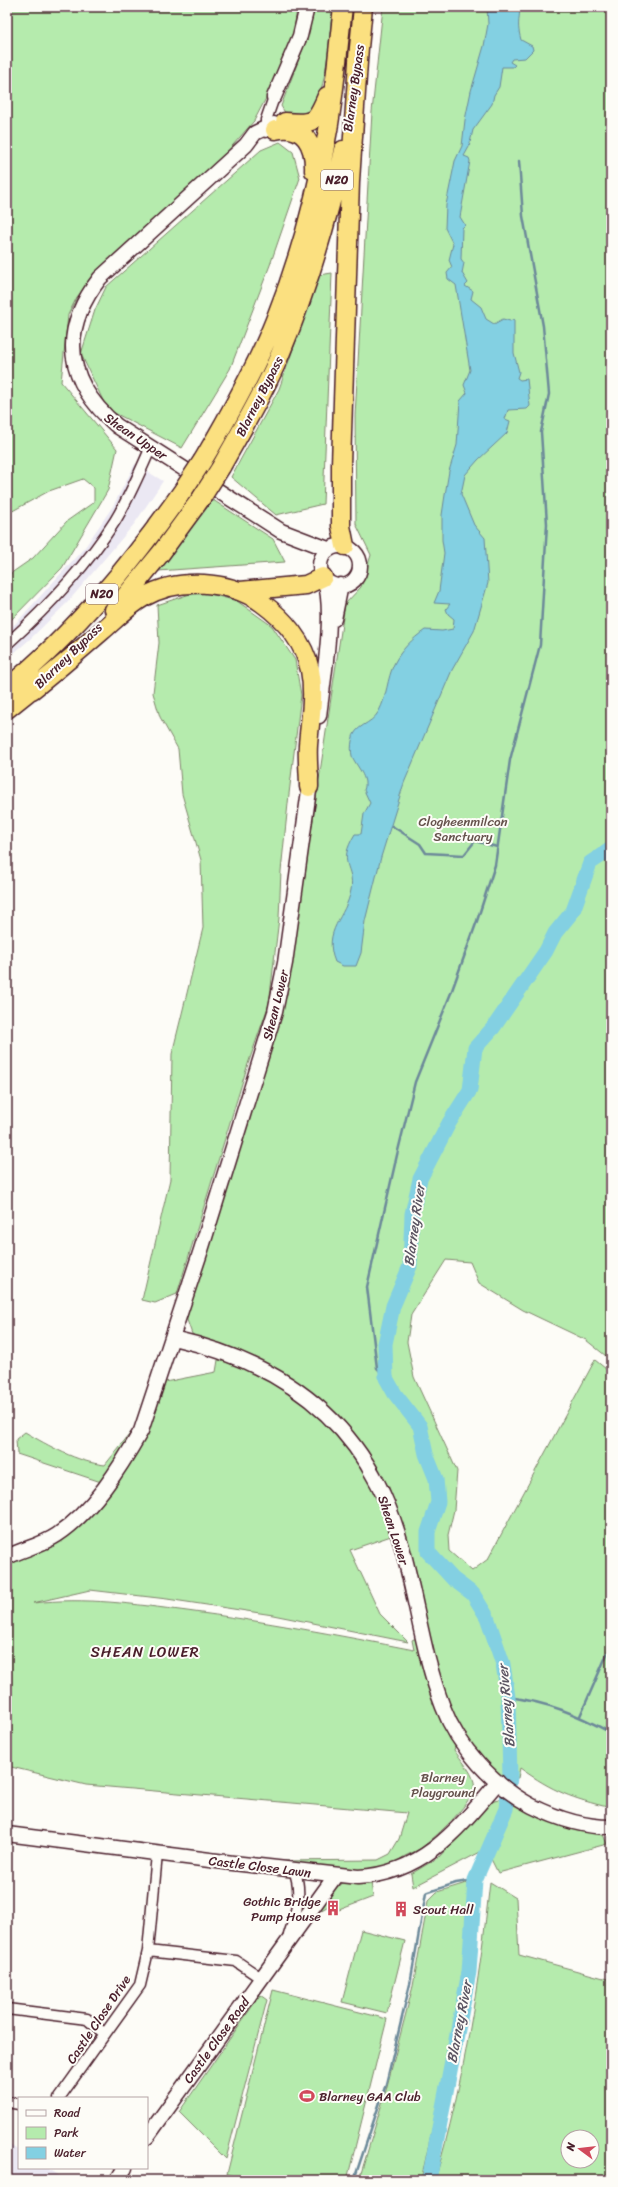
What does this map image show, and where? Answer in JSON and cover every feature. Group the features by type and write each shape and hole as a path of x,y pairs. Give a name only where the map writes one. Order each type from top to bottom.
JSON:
{"highway":[{"name":"Blarney Bypass","path":"7,688 53,646 133,559 184,489 203,460 232,408 275,321 289,283 309,214 328,130 343,7"},
{"name":"Blarney Bypass","path":"7,709 32,690 58,667 120,604 161,554 202,497 251,414 278,358 318,254 346,136 359,47 363,7"},
{"path":"337,548 341,526 341,465 350,181 359,47"},
{"path":"270,129 284,122 308,123 317,118 336,74"},
{"path":"270,129 289,130 302,134 312,146 314,158 309,214"},
{"path":"240,591 306,585 323,576"},
{"path":"32,690 66,663 125,611 144,597 160,590 203,583 240,591 256,599 278,614 292,632 305,656 312,688 308,746 309,787"}],"main road":[{"path":"274,98 300,36 307,7"},
{"name":"Shean Upper","path":"270,129 246,145 100,278 85,299 78,316 73,334 74,358 76,371 88,397 100,411 117,426 281,531 311,554 323,576"},
{"name":"Shean Upper","path":"281,531 337,548"},
{"path":"337,548 351,549 358,558 359,570 354,580 341,585 332,584 323,576 321,559 337,548"},
{"name":"Shean Lower","path":"323,576 329,606 326,660"},
{"name":"Shean Lower","path":"7,1557 56,1536 80,1516 105,1486 127,1455 141,1431 173,1338 279,994 285,963 326,660 341,585"},
{"name":"Shean Lower","path":"173,1338 262,1367 316,1404 331,1418 364,1459 378,1483 391,1511 405,1558 429,1659 443,1707 455,1731 485,1770 501,1785 521,1800 546,1812 575,1822 611,1827"},
{"path":"485,1770 489,1777 485,1797"},
{"name":"Castle Close Lawn","path":"7,1834 157,1854 336,1875 373,1876 415,1863 441,1844 485,1797 501,1785"},
{"name":"Castle Close Road","path":"148,2137 336,1875"}],"street":[{"path":"270,129 274,98"},
{"path":"7,644 43,612 83,566 115,520 152,447"},
{"name":"Castle Close Drive","path":"60,2097 140,1985 148,1951 157,1854"},
{"name":"Castle Close Road","path":"286,1943 295,1917 299,1896 298,1880 294,1870"},
{"path":"148,1951 236,1961 261,1978"},
{"path":"7,2009 86,2019 105,2034"},
{"path":"7,2102 18,2104"}],"shaded area":[{"path":"135,464 163,481 135,523 67,603 7,659 7,631 85,547 113,506"},
{"path":"7,2143 18,2150 18,2169 49,2169 67,2180 7,2180"}],"green space":[{"path":"7,7 297,7 294,32 275,81 254,121 226,153 89,282 77,297 68,315 61,382 117,449 108,490 62,568 7,624 7,576 33,558 67,521 94,502 94,488 83,479 49,491 7,514"},
{"path":"315,7 333,7 327,62 321,90 310,115 287,116 281,106 307,38"},
{"name":"Clogheenmilcon Sanctuary","path":"383,7 611,7 611,1360 586,1340 523,1310 479,1283 470,1262 446,1260 411,1315 407,1342 414,1377 457,1471 454,1510 448,1535 449,1551 472,1571 488,1559 595,1360 611,1373 611,1808 585,1801 553,1789 520,1768 518,1778 497,1775 473,1749 455,1721 436,1665 413,1563 389,1487 358,1441 322,1402 279,1370 244,1354 207,1343 192,1334 187,1320 189,1304 287,994 345,604 361,587 371,555 356,524 355,416 372,112"},
{"path":"280,142 293,152 300,178 270,265 230,369 182,448 107,409 81,354 95,310 106,287 261,150"},
{"path":"332,273 323,504 276,515 231,477 279,389 319,275"},
{"path":"213,500 273,539 285,562 158,571"},
{"path":"199,591 237,601 272,626 295,660 301,695 281,871 279,918 269,1004 248,1064 177,1294 155,1303 142,1300 170,1179 172,1054 203,928 201,860 182,794 178,749 160,717 153,693 159,643 157,605"},
{"name":"Blarney Playground","path":"218,1360 238,1365 257,1374 297,1398 331,1429 346,1445 358,1462 378,1498 391,1536 350,1550 380,1614 408,1642 273,1615 167,1599 90,1590 33,1603 53,1601 91,1601 148,1606 272,1624 414,1650 412,1640 416,1638 435,1706 455,1747 454,1750 468,1769 474,1782 469,1798 454,1818 436,1836 421,1848 404,1857 396,1864 370,1870 349,1870 276,1863 278,1861 378,1860 390,1854 399,1839 407,1813 86,1785 7,1766 7,1566 82,1524 98,1503 149,1423 165,1382 216,1372"},
{"path":"140,1421 135,1436 101,1482 17,1454 16,1439 25,1432 53,1448 74,1457 84,1461 105,1465"},
{"path":"502,1798 523,1809 602,1832 607,1844 498,1873 486,1849 413,1887 411,1874 439,1857 487,1802"},
{"path":"343,1882 371,1882 373,1897 339,1910 336,1902 316,1913 330,1893"},
{"path":"490,1882 516,1898 519,1955 611,1980 611,2180 435,2180 462,2069 481,1957"},
{"path":"466,1883 473,1888 462,1992 455,2024 452,2057 435,2116 421,2180 359,2180 386,2090 413,1986 428,1901 437,1892"},
{"path":"361,1930 405,1941 387,2013 342,2002"},
{"name":"Blarney GAA Club","path":"273,1990 387,2019 347,2180 251,2180 227,2174"},
{"path":"260,1995 267,2000 226,2159 179,2112"}],"water":[{"path":"487,7 520,7 519,27 521,40 532,46 533,50 525,58 512,59 510,62 515,65 513,67 502,67 499,87 494,95 492,104 473,130 469,147 464,156 469,158 470,161 460,217 465,225 462,228 461,259 464,263 462,273 468,283 465,286 473,291 471,299 481,307 486,319 494,324 503,319 510,321 514,319 514,353 519,372 517,378 520,380 527,379 530,406 527,409 508,410 505,419 510,421 507,433 478,460 465,475 461,494 474,525 485,538 488,583 474,631 452,670 404,783 381,857 365,921 361,953 356,966 343,966 335,962 331,941 336,924 345,909 351,890 352,882 346,859 347,852 355,834 361,834 364,814 370,803 364,790 365,781 352,756 351,747 353,735 359,728 372,720 379,711 394,664 407,645 425,630 442,631 453,629 454,619 448,614 446,609 450,604 434,603 439,591 444,553 442,540 442,515 445,495 449,471 457,445 460,401 467,393 464,385 470,370 456,285 448,279 447,273 452,267 449,260 453,244 445,228 446,205 455,161 462,146 465,120 471,91 484,46 488,24"}],"waterway":[{"path":"386,1378 377,1368 367,1287 415,1082 451,993 495,865 510,760 540,645 547,524 541,432 549,394 543,326 523,216 519,161"},
{"path":"392,826 420,844 426,853 464,855 475,841 497,847"},
{"name":"Blarney River","path":"429,2180 469,1972 475,1880 506,1809 510,1777 508,1697 503,1664 487,1617 473,1594 453,1579 428,1552 428,1532 438,1502 436,1479 426,1454 420,1426 395,1394 386,1378 385,1344 393,1306 410,1266 412,1214 420,1179 449,1123 470,1090 475,1048 493,1028 546,951 555,933 573,911 590,863 611,849"},
{"path":"580,1716 611,1645"},
{"path":"508,1697 536,1702 561,1710 586,1720 611,1733"},
{"path":"354,2180 386,2084 410,1984 426,1893 456,1883 475,1880"}],"place":[{"name":"Gothic Bridge Pump House","path":"333,1908"},
{"name":"Scout Hall","path":"401,1909"},
{"name":"Blarney GAA Club","path":"307,2096"}],"district":[{"name":"SHEAN LOWER","path":"145,1652"}]}
